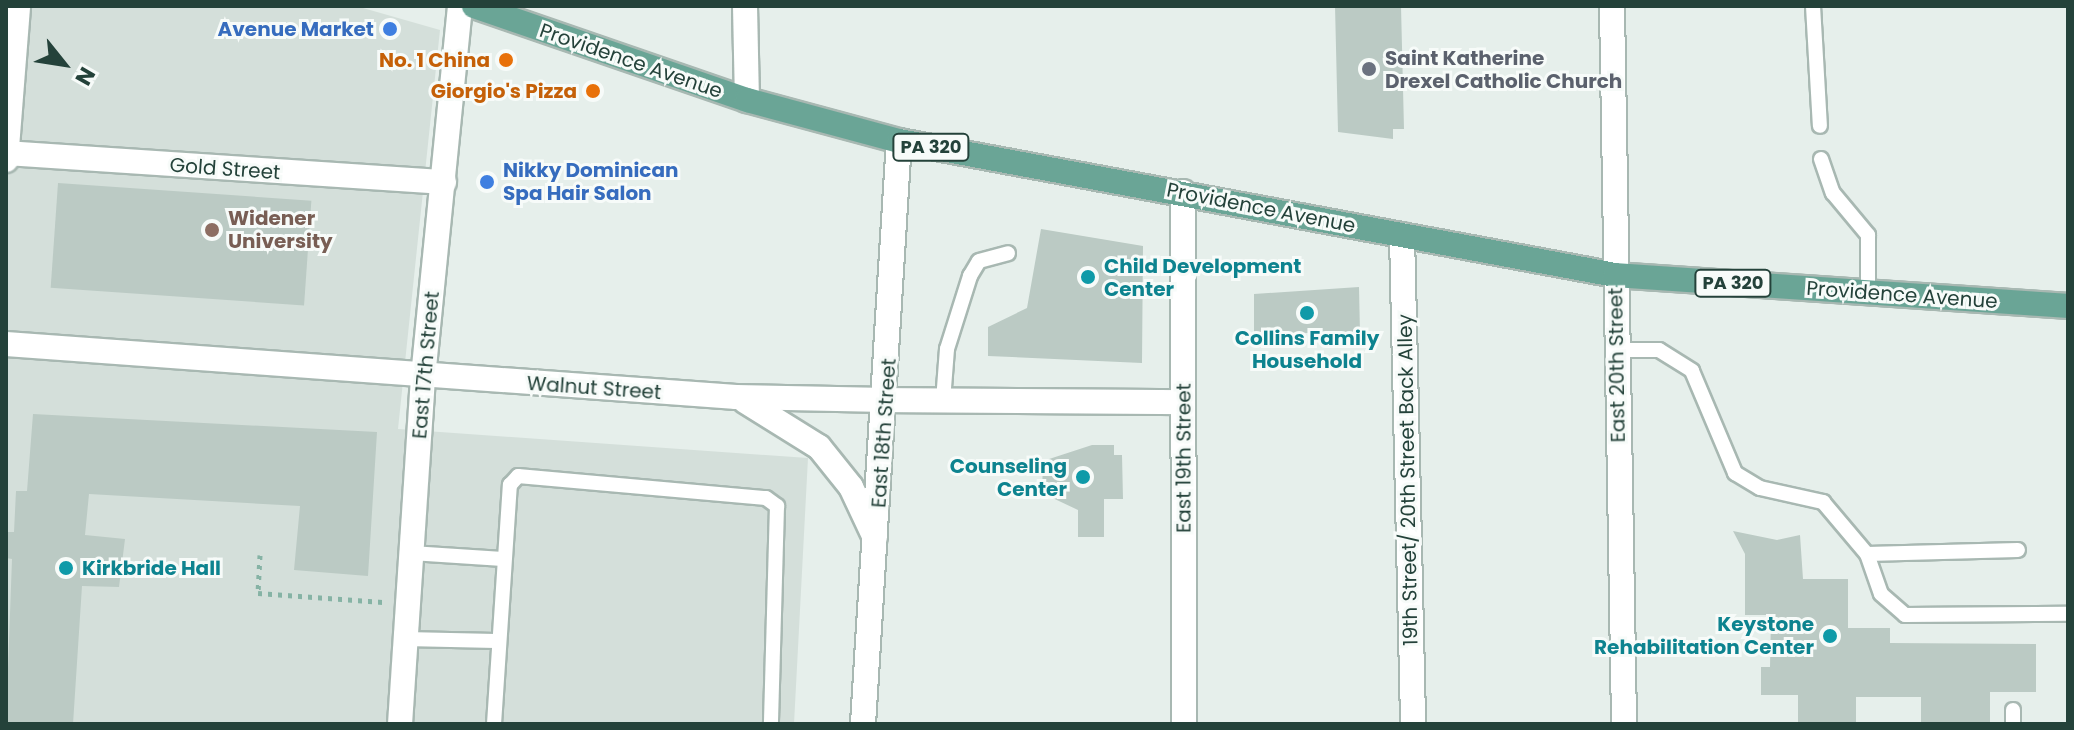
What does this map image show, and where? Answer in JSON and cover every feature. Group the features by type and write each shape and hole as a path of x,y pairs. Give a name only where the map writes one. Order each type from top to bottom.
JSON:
{"main road":[{"name":"Providence Avenue","path":"474,6 747,100 899,141 1615,275 2068,306"}],"street":[{"path":"6,160 18,6"},
{"name":"East 17th Street","path":"400,724 423,377 460,6"},
{"path":"745,6 747,100"},
{"name":"East 20th Street","path":"1612,6 1624,724"},
{"name":"East 18th Street","path":"863,724 887,400 899,141"},
{"name":"Gold Street","path":"6,153 444,182"},
{"name":"East 19th Street","path":"1183,192 1184,724"},
{"name":"19th Street/ 20th Street Back Alley","path":"1402,235 1413,724"},
{"name":"Walnut Street","path":"6,344 423,377 736,397 1183,402"},
{"path":"736,397 819,447 851,487 876,542"}],"lane":[{"path":"1813,6 1820,126"},
{"path":"1821,159 1833,193 1868,235 1868,292"},
{"path":"943,401 947,349 970,276 979,261 1008,253"},
{"path":"1617,350 1659,350 1692,371 1735,473 1760,488 1823,502 1867,554 1881,594 1905,615 2068,614"},
{"path":"494,724 496,641 510,485 518,476 766,498 782,513 771,724"},
{"path":"1867,554 2018,550"},
{"path":"411,553 503,559"},
{"path":"405,639 496,641"}],"path":[{"path":"260,555 258,593 408,600"}],"shaded area":[{"name":"Widener University","path":"6,6 356,6 440,30 398,429 808,458 794,724 6,724"}],"building":[{"name":"Saint Katherine Drexel Catholic Church","path":"1335,6 1401,6 1404,129 1393,129 1393,139 1338,132"},
{"path":"58,183 311,201 304,305 51,288"},
{"name":"Child Development Center","path":"1041,229 1143,246 1142,363 988,356 988,327 1027,308"},
{"name":"Collins Family Household","path":"1359,287 1360,334 1254,332 1254,294"},
{"name":"Kirkbride Hall","path":"33,414 377,432 368,576 294,570 300,506 89,494 85,535 125,539 119,587 82,586 73,724 6,723 12,559 6,558 6,532 14,532 16,491 27,491"},
{"name":"Counseling Center","path":"1092,445 1114,445 1114,455 1122,455 1123,499 1104,499 1104,537 1078,537 1078,510 1042,493 1043,461"},
{"name":"Keystone Rehabilitation Center","path":"1733,531 1777,540 1800,535 1803,579 1848,579 1848,628 1890,628 1890,643 2036,644 2036,692 1990,692 1990,724 1921,724 1921,697 1856,697 1856,724 1798,724 1798,695 1761,695 1761,667 1770,667 1771,615 1745,615 1745,554"}],"place":[{"name":"Avenue Market","path":"390,29"},
{"name":"No. 1 China","path":"506,60"},
{"name":"Saint Katherine Drexel Catholic Church","path":"1369,69"},
{"name":"Giorgio's Pizza","path":"593,91"},
{"name":"Nikky Dominican Spa Hair Salon","path":"487,182"},
{"name":"Widener University","path":"212,230"},
{"name":"Child Development Center","path":"1088,277"},
{"name":"Collins Family Household","path":"1307,313"},
{"name":"Counseling Center","path":"1083,477"},
{"name":"Kirkbride Hall","path":"66,568"},
{"name":"Keystone Rehabilitation Center","path":"1830,636"}]}
